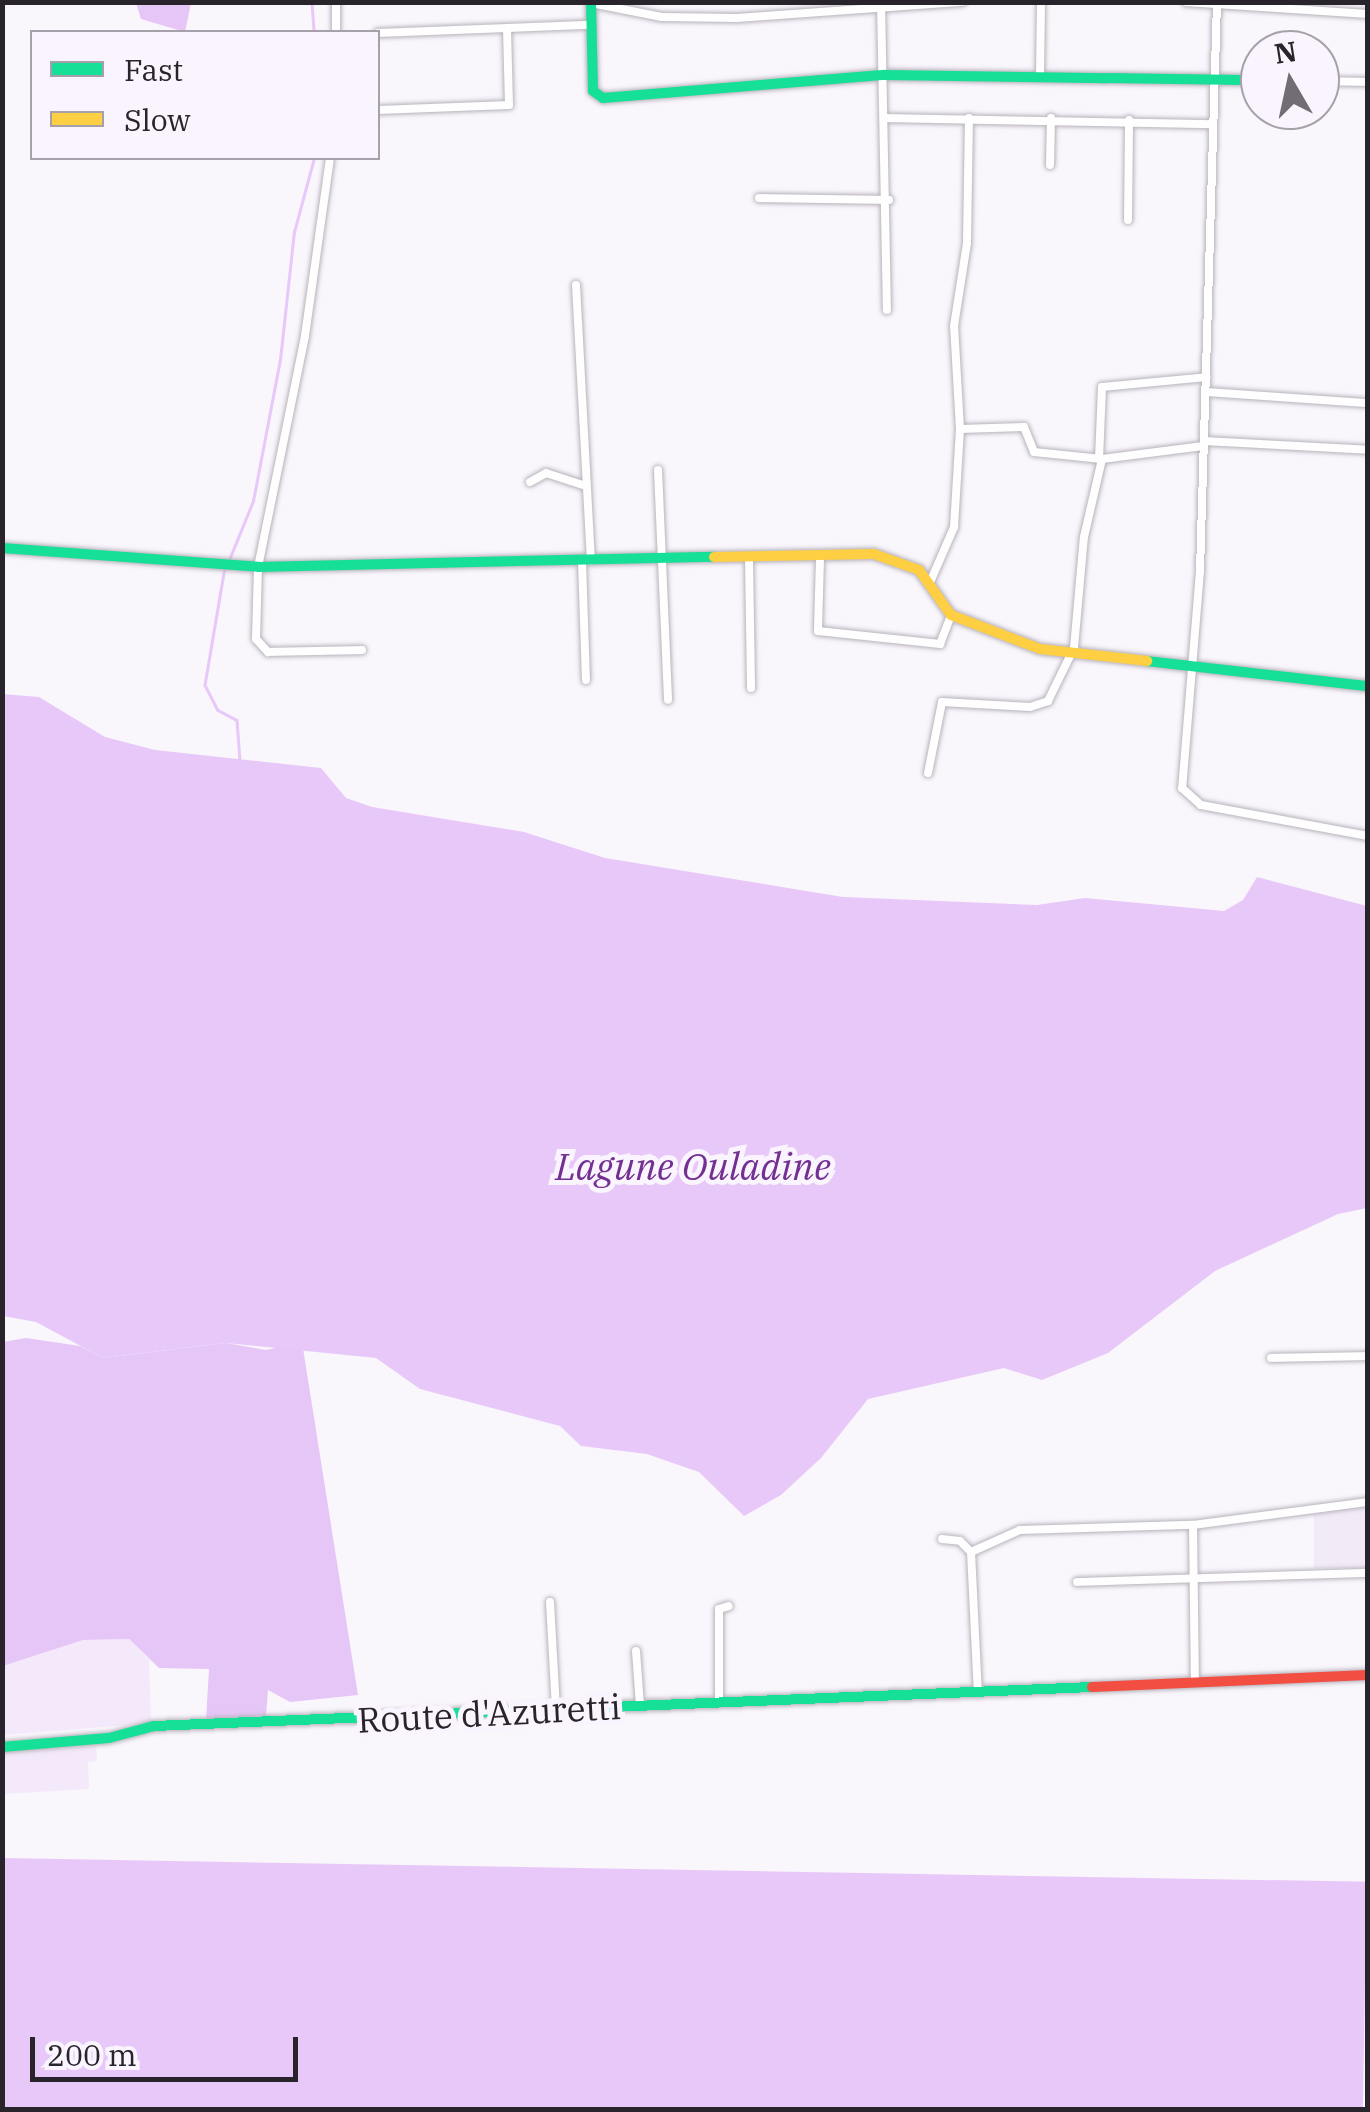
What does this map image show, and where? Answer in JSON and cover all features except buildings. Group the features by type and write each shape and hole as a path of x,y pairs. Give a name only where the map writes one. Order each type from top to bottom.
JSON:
{"street":[{"path":"336,2 336,30"},
{"path":"962,2 737,18 662,16 591,3 593,90 603,98 885,75 1240,80"},
{"path":"1040,75 1041,2"},
{"path":"1186,2 1368,14"},
{"path":"1217,3 1210,124 1207,392 1195,669 1182,764 1186,797 1224,811 1368,836"},
{"path":"882,6 888,118 887,310"},
{"path":"380,33 591,26"},
{"path":"380,110 510,105 507,28"},
{"path":"1340,81 1368,82"},
{"path":"888,118 1050,118 1210,124"},
{"path":"931,580 954,527 960,428 954,326 967,244 969,118"},
{"path":"1050,118 1050,165"},
{"path":"1128,220 1130,120"},
{"path":"330,160 305,336 258,567 258,647 291,654 362,650"},
{"path":"759,198 889,200"},
{"path":"576,285 586,486 586,680"},
{"path":"928,773 942,702 1042,706 1074,648 1084,536 1100,459 1102,387 1207,377"},
{"path":"1207,392 1365,404"},
{"path":"960,428 1024,428 1034,452 1100,459 1204,444 1368,450"},
{"path":"658,470 668,700"},
{"path":"530,482 546,473 586,486"},
{"path":"2,548 258,567 881,556 931,580 951,615 1040,649 1074,648 1195,669 1368,686"},
{"path":"820,558 818,631 940,644 951,615"},
{"path":"750,559 751,688"},
{"path":"1272,1358 1368,1356"},
{"path":"971,1552 1030,1528 1193,1525 1368,1502"},
{"path":"1193,1525 1195,1682"},
{"path":"942,1540 960,1541 971,1552 978,1693"},
{"path":"1077,1582 1368,1573"},
{"path":"550,1602 556,1710"},
{"path":"719,1702 719,1609 729,1606"},
{"path":"636,1651 640,1705"},
{"name":"Route d'Azuretti","path":"2,1747 108,1738 154,1726 1368,1675"}],"shaded area":[{"path":"136,3 191,3 185,30 141,19"},
{"path":"26,1338 80,1346 103,1358 226,1343 266,1350 302,1342 358,1695 290,1702 268,1690 266,1716 206,1720 209,1669 159,1668 129,1639 83,1640 3,1666 3,1342"},
{"path":"1314,1508 1367,1508 1367,1568 1314,1568"},
{"path":"129,1639 149,1660 151,1723 3,1735 3,1666 83,1640"},
{"path":"96,1746 97,1761 88,1762 89,1789 3,1794 3,1751"}],"water":[{"name":"Lagune Ouladine","path":"2,694 39,697 105,737 155,750 321,768 346,798 372,807 524,832 605,858 843,897 1037,905 1085,898 1224,911 1243,900 1257,877 1367,906 1367,1208 1338,1214 1215,1271 1108,1353 1042,1380 1004,1368 868,1399 821,1458 781,1495 744,1516 699,1472 647,1454 581,1446 560,1426 420,1389 376,1358 226,1343 103,1358 36,1322 3,1316"},
{"path":"3,1858 1367,1882 1363,2110 2,2109"}],"waterway":[{"path":"312,2 314,30"},
{"path":"229,560 253,501 280,360 294,232 313,160"},
{"path":"225,567 205,685 218,710 237,720 240,761"}],"traffic: fast":[{"path":"591,2 593,91 603,98 885,75 1240,80"},
{"path":"2,548 258,567 714,557"},
{"path":"1147,661 1368,686"},
{"path":"2,1747 109,1738 154,1726 1092,1687"}],"traffic: slow":[{"path":"714,557 874,554 919,570 951,615 1040,649 1147,661"}],"traffic: jam":[{"path":"1092,1687 1368,1675"}]}
